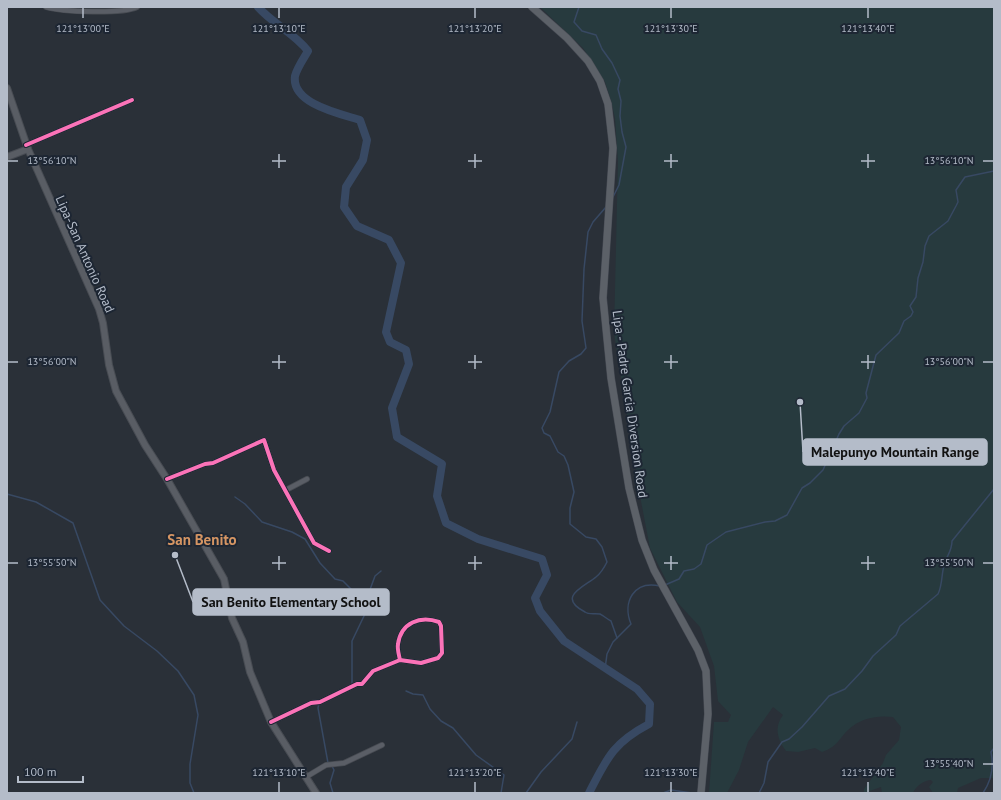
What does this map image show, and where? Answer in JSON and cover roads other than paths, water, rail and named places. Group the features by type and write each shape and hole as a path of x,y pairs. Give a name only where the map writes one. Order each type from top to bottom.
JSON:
{"main road":[{"name":"Lipa - Padre Garcia Diversion Road","path":"532,7 567,38 588,61 600,81 608,104 613,148 603,310 612,385 633,505 642,540 654,570 698,650 706,671 708,714 701,793"},
{"name":"Lipa-San Antonio Road","path":"7,88 27,147 99,309 103,323 109,365 116,391 145,445 167,479 224,579 232,618 243,642 250,672 271,722 316,793"},
{"path":"7,157 27,147"}],"street":[{"path":"46,7 64,10 99,11 137,7"},
{"path":"27,147 132,100"},
{"path":"167,479 205,464 213,463 264,440 274,470 314,543 329,551"},
{"path":"286,490 307,479"},
{"path":"271,722 311,704 320,702 357,684 362,684 373,671 400,660 421,663 438,658 442,653 441,626 439,622 423,619 411,622 401,633 398,645 400,660"},
{"path":"306,777 326,765 344,763 382,745"}],"waterway":[{"path":"258,7 308,51 295,76 296,86 301,94 309,101 330,111 360,120 367,140 363,160 346,187 344,207 357,226 389,240 401,263 386,332 390,342 406,350 409,364 392,408 397,437 442,464 437,496 446,523 478,539 542,559 547,575 535,598 540,611 564,641 637,689 650,704 649,724 627,738 612,752 589,793"},
{"path":"579,7 574,22 582,31 596,35 602,49 612,63 620,80 618,89 621,101 620,116 626,147 619,185 613,197"},
{"path":"665,585 679,579 684,571 694,569 701,564 707,545 726,532 765,522 775,521 787,515 802,488 810,483 823,470 839,434 844,426 859,413 867,398 866,393 876,355 899,333 904,321 911,316 913,312 910,306 916,297 918,278 923,262 925,246 929,236 948,221 958,202 956,190 965,177 994,171"},
{"path":"606,207 593,222 588,232 584,269 582,321 586,348 581,354 569,361 559,372 550,412 542,428 544,433 550,436 558,452 564,456 568,465 574,492 570,508 570,524 586,537 596,539 602,547 607,562 598,575 575,593 573,602 577,607 587,613 600,614 611,621 617,638"},
{"path":"759,793 764,783 768,762 782,742 789,739 802,727 829,696 845,689 862,671 873,656 896,635 900,626 938,594 941,586 945,562 951,549 952,541 994,489"},
{"path":"7,494 36,502 73,523 100,600 124,626 157,651 178,671 194,695 198,715 190,764 190,783 194,793"},
{"path":"235,497 245,504 262,522 292,532 305,539 320,563 335,579 343,581 353,591 367,601"},
{"path":"352,685 352,641 364,616 368,595 375,576 381,571"},
{"path":"605,669 607,654 613,642 631,624 628,608 632,594 643,586 660,586"},
{"path":"406,691 413,694 423,695 430,709 441,721 453,728 476,755 504,775 501,793"},
{"path":"319,703 318,708 328,763"},
{"path":"526,793 541,772 572,739 577,722"},
{"path":"983,793 988,784 991,773 991,752 994,748"},
{"path":"332,766 334,770 330,783 333,793"},
{"path":"663,793 671,790 692,793"}],"place":[{"name":"Malepunyo Mountain Range","path":"800,402"},
{"name":"San Benito Elementary School","path":"175,555"}],"district":[{"name":"San Benito","path":"202,539"}]}
